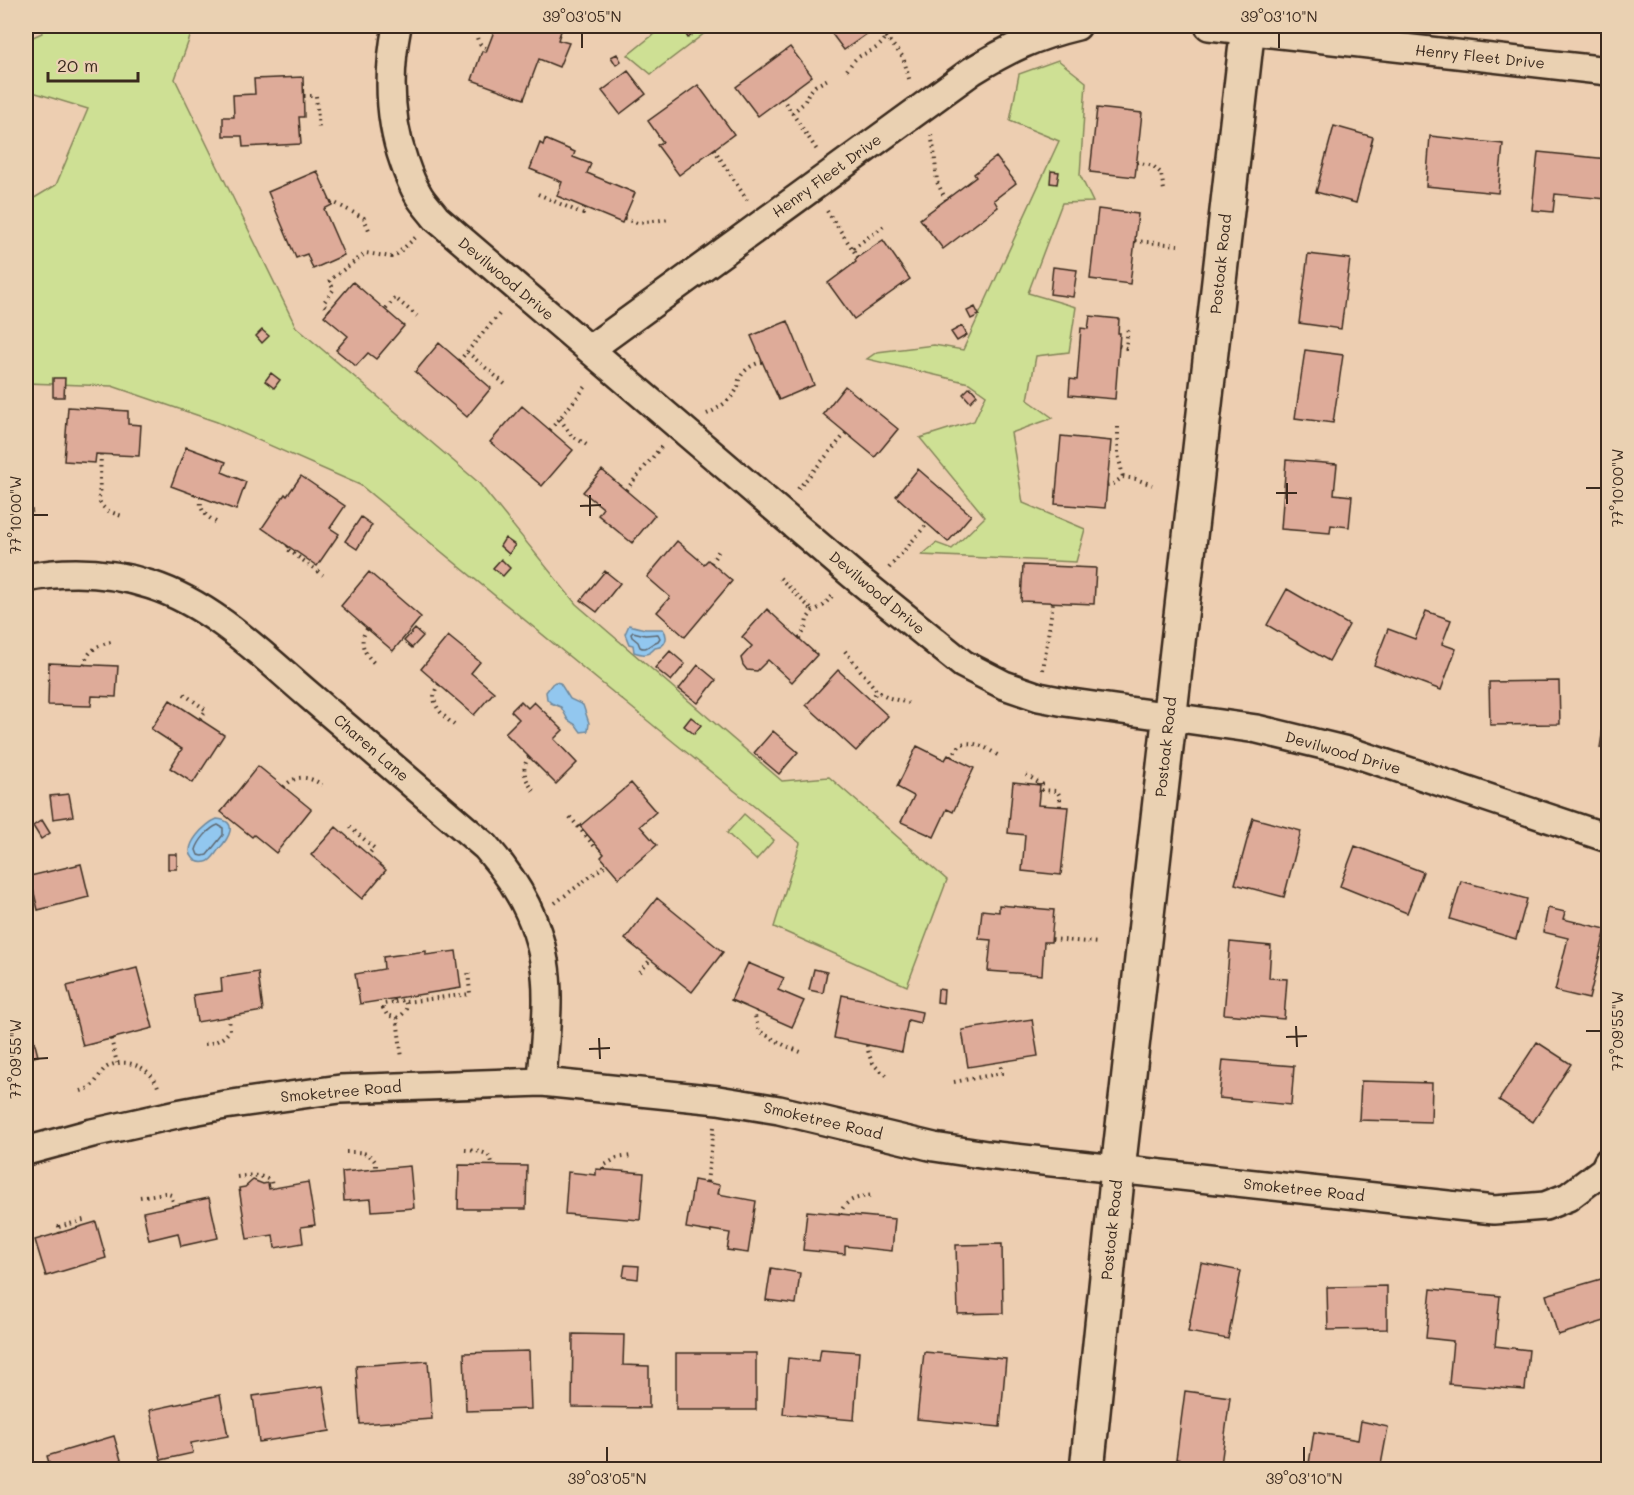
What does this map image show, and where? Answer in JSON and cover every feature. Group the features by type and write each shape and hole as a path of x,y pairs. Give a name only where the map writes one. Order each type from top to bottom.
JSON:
{"street":[{"name":"Devilwood Drive","path":"398,26 392,51 390,86 392,118 397,143 407,171 419,196 436,218 862,581 963,664 1004,685 1039,697 1257,729 1348,751 1608,838"},
{"name":"Henry Fleet Drive","path":"598,356 762,223 972,71 1026,41 1077,26"},
{"name":"Henry Fleet Drive","path":"1209,26 1248,28 1608,71"},
{"name":"Postoak Road","path":"1087,1470 1118,1170 1248,28"},
{"name":"Charen Lane","path":"26,578 67,573 116,576 152,586 185,600 215,617 486,847 505,868 521,893 538,935 544,962 546,995 542,1082"},
{"name":"Smoketree Road","path":"26,1151 92,1132 164,1117 225,1105 328,1091 542,1082 718,1100 792,1112 934,1147 987,1155 1494,1210 1545,1206 1568,1197 1604,1170 1608,1162"}],"path":[{"path":"478,26 477,40 481,46 488,49"},
{"path":"880,26 903,57 910,83 931,135 937,182 946,200"},
{"path":"847,70 857,58 875,50 886,37"},
{"path":"792,113 804,103 815,86 828,79"},
{"path":"303,96 316,96 319,129"},
{"path":"782,98 792,113 858,257"},
{"path":"714,149 762,223"},
{"path":"1137,162 1153,166 1161,173 1164,190"},
{"path":"538,194 583,214 584,207"},
{"path":"331,203 364,218 369,230"},
{"path":"330,310 324,302 334,289 329,282 331,279 366,253 391,257 397,254 436,218"},
{"path":"624,219 637,223 670,219"},
{"path":"853,248 887,224"},
{"path":"1135,241 1178,245"},
{"path":"459,361 520,290"},
{"path":"386,309 395,298 417,316"},
{"path":"1119,346 1126,348 1128,326"},
{"path":"467,352 506,385"},
{"path":"550,430 560,419 598,356"},
{"path":"626,490 682,427 715,411 739,387 739,381 744,373 752,365 762,362"},
{"path":"560,419 571,435 590,447"},
{"path":"1118,427 1118,454 1123,477"},
{"path":"779,510 846,433"},
{"path":"101,454 100,505 109,512 122,516"},
{"path":"1107,485 1123,477 1152,485"},
{"path":"202,497 201,508 206,516 219,524"},
{"path":"26,512 33,511"},
{"path":"799,638 813,611 862,581 927,524"},
{"path":"288,546 286,548 323,575"},
{"path":"711,562 720,549"},
{"path":"780,578 813,611"},
{"path":"1039,697 1053,602"},
{"path":"367,629 363,634 363,646 366,655 374,663"},
{"path":"84,665 90,651 114,641"},
{"path":"845,651 878,691 890,698 908,703"},
{"path":"439,684 434,692 434,700 440,712 454,725"},
{"path":"871,700 878,691"},
{"path":"184,694 206,710 200,719"},
{"path":"951,757 961,744 970,742 980,744 999,756"},
{"path":"529,757 524,764 524,772 528,784 537,794"},
{"path":"1026,775 1042,784 1042,790 1057,791 1060,796 1060,807"},
{"path":"284,787 291,780 301,777 312,778 322,784"},
{"path":"570,817 596,848 598,847"},
{"path":"350,827 374,848 368,855"},
{"path":"531,917 547,909 607,864"},
{"path":"1052,939 1099,943"},
{"path":"640,972 651,959"},
{"path":"406,1002 407,1009 397,1018 387,1015 383,1008 384,1004 394,1000 406,1002 470,994 468,970"},
{"path":"757,1011 755,1016 759,1031 804,1053"},
{"path":"205,1044 213,1043 227,1034 230,1030 229,1017"},
{"path":"397,1018 406,1086"},
{"path":"111,1039 117,1063"},
{"path":"867,1045 869,1057 876,1068 888,1076"},
{"path":"81,1091 92,1087 102,1071 109,1066 126,1062 140,1066 153,1076 158,1085 164,1117"},
{"path":"954,1082 1002,1073 1000,1062"},
{"path":"707,1182 718,1100"},
{"path":"465,1150 488,1155 492,1159 492,1165"},
{"path":"346,1152 367,1154 376,1163 376,1169"},
{"path":"603,1169 603,1166 617,1158 631,1156"},
{"path":"237,1177 252,1175 264,1177 271,1181 272,1188"},
{"path":"140,1197 165,1193 171,1195 174,1205"},
{"path":"840,1214 843,1206 850,1201 874,1195"},
{"path":"60,1233 59,1227 87,1219"}],"green space":[{"path":"41,26 194,26 175,79 296,327 478,482 576,604 782,781 829,777 947,880 907,986 774,927 800,843 360,485 217,422 112,386 26,383 26,203 56,185 88,109 26,90 26,40 42,33"},
{"path":"664,26 714,26 651,74 628,55"},
{"path":"1058,60 1086,82 1080,175 1093,202 1062,203 1028,293 1076,307 1069,352 1036,356 1028,400 1053,418 1011,433 1023,503 1085,529 1076,562 922,555 936,543 952,549 985,517 920,438 974,421 986,395 969,383 867,359 877,352 934,345 963,350 1059,141 1010,121 1019,74"},
{"path":"744,814 774,840 756,860 727,833"}],"water":[{"path":"629,625 645,629 663,629 666,635 665,641 662,646 648,654 634,652 633,645 629,644 625,634"},
{"path":"555,682 560,683 570,699 583,705 589,723 588,731 581,732 568,720 561,707 547,699 546,692"},
{"path":"217,819 228,823 230,831 228,836 210,860 197,861 190,853 193,841 207,825"}],"building":[{"path":"496,26 555,26 562,28 558,40 569,43 559,67 539,59 524,99 472,80 482,51 486,52"},
{"path":"690,26 697,31 688,38 683,30"},
{"path":"826,26 878,26 844,50"},
{"path":"790,47 812,76 758,116 736,87"},
{"path":"617,54 621,61 616,65 611,57"},
{"path":"628,71 646,94 620,114 602,91"},
{"path":"303,77 304,117 299,117 301,144 243,147 242,136 223,136 223,117 234,117 233,95 255,94 254,79"},
{"path":"698,85 734,134 679,175 657,145 663,142 648,121"},
{"path":"1097,108 1142,113 1135,177 1090,172"},
{"path":"1334,126 1373,137 1356,203 1316,192"},
{"path":"1430,136 1503,144 1498,193 1426,186"},
{"path":"545,139 575,152 573,157 591,164 587,173 635,193 622,223 557,196 562,182 530,169 540,143 543,145"},
{"path":"1538,152 1608,159 1606,199 1555,194 1553,212 1532,210"},
{"path":"996,157 1016,183 994,200 998,207 943,249 920,219 976,177 974,174"},
{"path":"317,171 332,205 324,209 344,255 313,269 307,254 296,258 268,192"},
{"path":"1051,171 1059,172 1057,184 1050,183"},
{"path":"1098,209 1138,214 1130,284 1090,279"},
{"path":"883,240 910,279 854,319 828,283 856,262 858,257"},
{"path":"1308,254 1350,259 1341,329 1299,323"},
{"path":"1053,267 1077,270 1073,297 1050,294"},
{"path":"353,282 404,326 376,359 368,353 356,366 336,350 348,336 324,316"},
{"path":"975,307 979,315 971,319 967,311"},
{"path":"1090,316 1119,319 1115,399 1069,395 1070,379 1077,380 1081,328 1088,329"},
{"path":"788,321 814,385 779,400 751,336"},
{"path":"962,326 967,335 957,341 951,332"},
{"path":"262,330 269,336 262,343 256,336"},
{"path":"439,343 491,388 467,417 415,372"},
{"path":"1305,350 1343,355 1333,423 1295,418"},
{"path":"271,373 280,380 274,388 265,381"},
{"path":"53,378 65,378 64,397 53,397"},
{"path":"845,386 898,429 875,457 823,414"},
{"path":"970,387 977,395 970,402 963,394"},
{"path":"522,406 573,450 542,486 490,442"},
{"path":"68,407 128,411 128,424 141,425 139,456 96,454 95,463 64,461"},
{"path":"1061,436 1111,441 1105,508 1055,504"},
{"path":"186,447 226,462 222,472 246,482 236,510 171,486"},
{"path":"1286,460 1337,464 1334,494 1352,496 1349,527 1331,525 1330,533 1281,529"},
{"path":"918,469 971,515 948,542 896,496"},
{"path":"602,470 655,515 632,543 598,515 603,508 583,492"},
{"path":"301,476 345,506 330,528 339,534 317,566 262,528 285,494 287,496"},
{"path":"361,517 372,525 357,549 345,541"},
{"path":"505,538 515,545 509,554 500,546"},
{"path":"677,541 704,564 708,560 732,581 685,637 657,612 670,597 647,577"},
{"path":"501,559 510,568 503,576 493,568"},
{"path":"1023,565 1096,568 1094,604 1021,601"},
{"path":"605,571 620,583 597,612 581,600"},
{"path":"369,572 421,617 393,651 341,606"},
{"path":"1287,589 1349,625 1329,661 1267,625"},
{"path":"767,609 817,655 792,682 768,660 757,671 747,670 743,665 741,658 752,646 742,637"},
{"path":"1426,611 1451,620 1442,644 1456,649 1441,690 1374,665 1388,629 1415,639"},
{"path":"415,629 423,636 412,648 404,641"},
{"path":"448,636 480,662 471,673 494,692 474,715 421,669"},
{"path":"670,651 685,664 671,681 655,668"},
{"path":"49,663 118,666 116,697 92,696 91,706 48,705"},
{"path":"698,665 716,680 698,703 679,689"},
{"path":"838,670 888,716 856,751 806,705"},
{"path":"1559,681 1560,724 1490,725 1489,682"},
{"path":"170,700 224,735 193,783 170,768 182,749 151,729"},
{"path":"521,701 528,708 534,702 563,730 554,739 577,763 556,784 505,733 519,719 511,711"},
{"path":"1606,708 1608,708 1608,749 1600,748"},
{"path":"691,717 701,725 694,734 684,726"},
{"path":"773,731 798,752 779,774 754,753"},
{"path":"917,746 945,760 948,755 974,768 953,812 947,809 934,837 901,822 914,796 897,787"},
{"path":"258,766 311,809 276,853 221,812"},
{"path":"1013,782 1040,785 1038,805 1068,807 1061,875 1022,871 1025,835 1008,833"},
{"path":"631,783 656,812 640,826 657,845 619,878 601,857 604,854 580,826"},
{"path":"69,794 73,816 53,819 50,796"},
{"path":"1253,818 1301,831 1284,897 1235,884"},
{"path":"42,820 50,833 41,839 33,826"},
{"path":"336,827 386,870 362,899 311,855"},
{"path":"1355,846 1423,872 1407,913 1340,886"},
{"path":"168,854 177,854 177,869 168,869"},
{"path":"81,864 89,897 38,910 30,876"},
{"path":"1461,881 1527,899 1516,939 1450,919"},
{"path":"657,898 723,952 692,992 625,939"},
{"path":"999,905 1054,910 1051,942 1044,942 1042,975 988,971 991,940 979,939 982,910 999,912"},
{"path":"1548,908 1565,912 1563,919 1606,929 1589,999 1555,991 1568,938 1543,932"},
{"path":"1230,942 1271,946 1269,978 1287,979 1284,1019 1224,1014"},
{"path":"426,951 426,955 456,951 461,988 360,1004 355,974 384,969 383,957"},
{"path":"748,963 784,978 778,990 804,1001 792,1027 731,1000"},
{"path":"137,968 153,1028 83,1046 67,986"},
{"path":"814,969 827,972 823,993 809,990"},
{"path":"258,972 263,1011 197,1022 193,995 222,991 221,978"},
{"path":"938,989 944,990 943,1003 937,1002"},
{"path":"842,995 922,1012 920,1023 908,1020 902,1052 834,1038"},
{"path":"26,1009 38,1056 26,1059"},
{"path":"1032,1019 1038,1056 968,1067 962,1030"},
{"path":"1537,1042 1571,1064 1533,1122 1499,1100"},
{"path":"1223,1060 1294,1066 1291,1105 1219,1098"},
{"path":"1361,1081 1432,1083 1431,1122 1359,1120"},
{"path":"459,1165 527,1166 526,1209 458,1209"},
{"path":"410,1166 414,1208 372,1211 371,1199 344,1201 342,1172"},
{"path":"596,1169 644,1173 640,1220 565,1214 568,1172 596,1175"},
{"path":"253,1180 263,1184 268,1183 269,1189 308,1182 315,1225 301,1227 303,1243 275,1248 273,1235 247,1239 239,1188 245,1187"},
{"path":"694,1180 720,1185 718,1194 756,1201 748,1253 727,1250 730,1233 686,1228"},
{"path":"209,1198 218,1238 181,1246 178,1233 149,1240 143,1212"},
{"path":"807,1211 895,1219 892,1251 845,1246 845,1254 803,1250"},
{"path":"96,1222 106,1258 46,1276 35,1240"},
{"path":"1002,1244 1003,1313 958,1314 956,1245"},
{"path":"1201,1263 1241,1271 1228,1339 1188,1332"},
{"path":"625,1265 639,1266 638,1279 623,1277"},
{"path":"771,1268 800,1273 796,1304 766,1300"},
{"path":"1608,1277 1608,1320 1558,1335 1546,1295"},
{"path":"1387,1286 1387,1329 1328,1330 1327,1287"},
{"path":"1431,1289 1500,1296 1495,1346 1529,1350 1525,1390 1449,1384 1453,1341 1426,1338"},
{"path":"573,1334 624,1335 623,1365 649,1366 649,1408 572,1407"},
{"path":"821,1349 859,1352 854,1420 783,1414 788,1358 819,1361"},
{"path":"529,1351 531,1409 466,1411 464,1353"},
{"path":"924,1352 1006,1359 1000,1427 917,1419"},
{"path":"676,1353 756,1353 756,1410 676,1410"},
{"path":"428,1361 432,1419 360,1424 356,1366"},
{"path":"323,1386 330,1431 259,1442 253,1396"},
{"path":"1185,1391 1230,1397 1221,1465 1176,1459"},
{"path":"220,1395 228,1436 191,1443 193,1453 161,1460 150,1410"},
{"path":"1361,1421 1388,1427 1380,1470 1308,1470 1314,1432 1358,1440"},
{"path":"114,1436 124,1470 51,1470 47,1456"}]}
